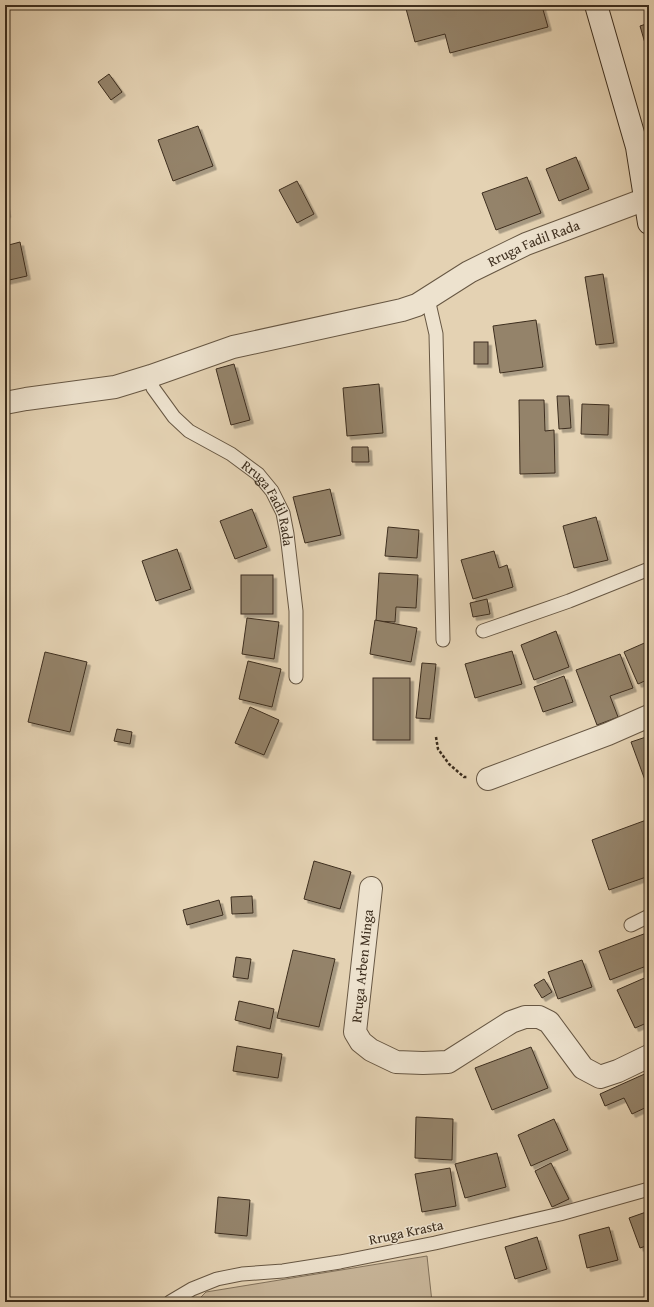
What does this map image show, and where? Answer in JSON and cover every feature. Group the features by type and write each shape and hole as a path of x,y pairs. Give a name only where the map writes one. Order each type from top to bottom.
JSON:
{"street":[{"path":"596,5 643,145 646,200 649,223"},
{"name":"Rruga Fadil Rada","path":"5,403 116,387 233,347 402,310 417,305 469,272 526,244 646,200"},
{"path":"488,779 608,734 649,716"},
{"name":"Rruga Arben Minga","path":"371,888 355,1032 361,1042 371,1050 396,1062 448,1062 511,1022 525,1016 539,1017 549,1022 583,1068 600,1077 618,1071 649,1056"}],"lane":[{"path":"428,299 436,334 443,640"},
{"name":"Rruga Fadil Rada","path":"151,376 153,388 174,417 189,431 231,454 258,474 272,491 283,512 296,611 296,677"},
{"path":"483,631 569,601 649,569"},
{"path":"631,925 649,916"},
{"name":"Rruga Krasta","path":"170,1302 192,1289 218,1279 242,1274 283,1271 391,1252 560,1214 649,1189"}],"path":[{"path":"436,737 438,749 449,764 464,777 488,779"}],"shaded area":[{"path":"427,1256 432,1302 196,1302 206,1292"}],"building":[{"path":"405,5 544,5 542,6 548,27 450,53 445,34 415,42"},
{"path":"649,23 649,57 640,26"},
{"path":"109,74 122,92 111,100 98,82"},
{"path":"198,126 213,166 173,181 158,140"},
{"path":"576,157 589,189 559,201 546,169"},
{"path":"527,177 541,213 496,230 482,193"},
{"path":"297,181 314,214 297,223 279,190"},
{"path":"5,201 7,214 5,214"},
{"path":"20,242 27,276 5,281 5,246"},
{"path":"603,274 614,343 596,345 585,277"},
{"path":"536,320 543,367 500,373 493,326"},
{"path":"474,342 488,342 488,364 474,364"},
{"path":"234,364 250,420 231,425 216,369"},
{"path":"379,384 383,433 347,436 343,388"},
{"path":"557,396 569,396 571,428 559,429"},
{"path":"519,400 544,400 545,431 554,430 555,473 520,474"},
{"path":"582,404 609,405 608,435 581,434"},
{"path":"352,447 368,447 369,462 352,462"},
{"path":"330,489 341,535 305,543 293,497"},
{"path":"252,509 267,547 235,559 220,521"},
{"path":"596,517 608,560 574,568 563,526"},
{"path":"388,527 419,530 417,558 385,556"},
{"path":"177,549 191,589 156,601 142,561"},
{"path":"494,551 499,568 507,565 513,587 473,599 461,560"},
{"path":"379,573 418,575 416,608 396,607 395,622 376,621"},
{"path":"241,575 273,575 273,614 241,614"},
{"path":"487,599 490,614 473,617 470,603"},
{"path":"247,618 279,622 274,659 242,654"},
{"path":"375,620 417,628 411,662 370,654"},
{"path":"556,631 569,667 534,680 521,645"},
{"path":"649,641 649,679 638,684 624,652"},
{"path":"512,651 522,684 475,698 465,664"},
{"path":"45,652 87,662 70,732 28,722"},
{"path":"620,654 633,688 610,696 618,717 597,725 576,670"},
{"path":"248,661 281,669 272,707 239,699"},
{"path":"422,663 436,664 430,719 416,718"},
{"path":"564,676 573,702 543,712 534,687"},
{"path":"373,678 410,678 410,740 373,740"},
{"path":"250,707 279,720 264,755 235,743"},
{"path":"117,729 132,732 130,744 114,741"},
{"path":"649,736 649,791 631,742"},
{"path":"649,819 649,876 609,890 592,840"},
{"path":"314,861 351,872 340,909 304,899"},
{"path":"252,896 253,913 232,914 231,897"},
{"path":"219,900 223,915 187,925 183,910"},
{"path":"649,932 649,965 610,980 599,951"},
{"path":"293,950 335,959 319,1027 277,1018"},
{"path":"236,957 251,959 248,979 233,977"},
{"path":"582,960 592,987 558,999 548,972"},
{"path":"649,976 649,1022 635,1028 617,990"},
{"path":"544,979 552,992 542,998 534,985"},
{"path":"239,1001 274,1009 270,1029 235,1020"},
{"path":"237,1046 282,1054 278,1078 233,1071"},
{"path":"531,1047 548,1088 492,1110 475,1068"},
{"path":"649,1072 649,1106 632,1114 624,1098 605,1106 600,1094"},
{"path":"416,1117 453,1119 452,1160 415,1158"},
{"path":"554,1119 568,1150 531,1166 518,1135"},
{"path":"497,1153 506,1187 465,1198 455,1164"},
{"path":"551,1163 569,1199 552,1207 535,1171"},
{"path":"450,1168 456,1206 422,1212 415,1174"},
{"path":"218,1197 250,1200 247,1236 215,1233"},
{"path":"649,1211 649,1245 640,1248 629,1218"},
{"path":"609,1227 618,1260 587,1268 579,1235"},
{"path":"537,1237 547,1269 515,1279 505,1247"}]}
